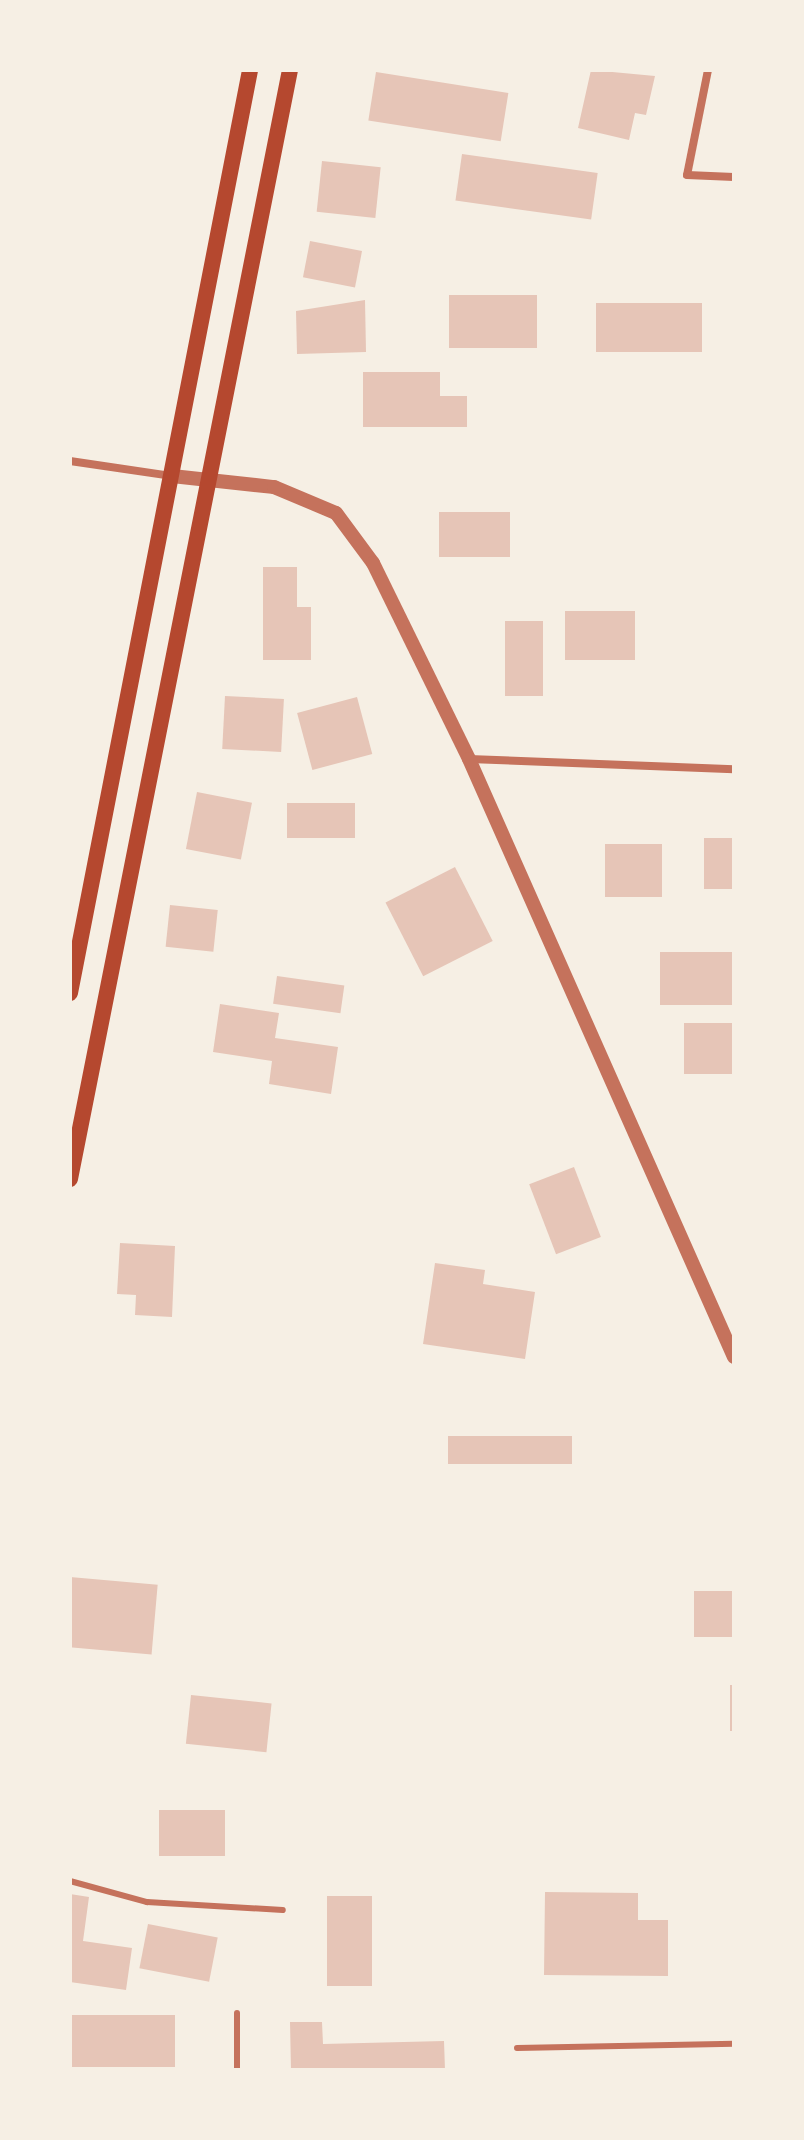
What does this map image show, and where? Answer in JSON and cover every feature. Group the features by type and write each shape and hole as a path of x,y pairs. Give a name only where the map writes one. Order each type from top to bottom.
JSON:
{"main road":[{"path":"70,993 250,70"},
{"path":"70,1179 290,70"}],"street":[{"path":"708,70 687,175 734,177"},
{"path":"70,461 274,487 336,513 373,563 469,759 734,1357"},
{"path":"469,759 734,769"}],"lane":[{"path":"70,1881 147,1902 283,1910"},
{"path":"237,2013 237,2070"},
{"path":"517,2048 734,2044"}],"building":[{"path":"591,70 655,76 646,115 635,113 629,140 578,128"},
{"path":"376,72 508,93 501,141 368,120"},
{"path":"462,154 598,173 591,220 455,201"},
{"path":"322,161 381,167 375,218 317,212"},
{"path":"310,241 362,251 355,287 303,277"},
{"path":"449,295 537,295 537,348 449,348"},
{"path":"365,300 366,352 297,354 296,311"},
{"path":"596,303 702,303 702,352 596,352"},
{"path":"363,372 440,372 440,396 467,396 467,427 363,427"},
{"path":"439,512 510,512 510,557 439,557"},
{"path":"263,567 297,567 297,607 311,607 311,660 263,660"},
{"path":"565,611 635,611 635,660 565,660"},
{"path":"505,621 543,621 543,696 505,696"},
{"path":"225,696 284,699 281,752 222,749"},
{"path":"357,697 372,754 312,770 297,713"},
{"path":"197,792 252,803 241,860 186,849"},
{"path":"287,803 355,803 355,838 287,838"},
{"path":"704,838 734,838 734,889 704,889"},
{"path":"605,844 662,844 662,897 605,897"},
{"path":"455,867 493,941 423,976 386,902"},
{"path":"170,905 218,910 213,952 166,947"},
{"path":"660,952 734,952 734,1005 660,1005"},
{"path":"277,976 344,985 340,1013 273,1004"},
{"path":"220,1004 279,1013 275,1038 338,1047 331,1094 269,1084 272,1061 213,1052"},
{"path":"684,1023 734,1023 734,1074 684,1074"},
{"path":"574,1167 601,1237 556,1254 529,1184"},
{"path":"120,1243 175,1246 172,1317 135,1315 136,1295 117,1294"},
{"path":"435,1263 485,1270 483,1284 535,1292 525,1359 423,1344"},
{"path":"448,1436 572,1436 572,1464 448,1464"},
{"path":"70,1577 158,1585 152,1654 70,1647"},
{"path":"694,1591 734,1591 734,1637 694,1637"},
{"path":"730,1685 734,1685 734,1731 730,1731"},
{"path":"191,1695 272,1703 266,1752 186,1744"},
{"path":"159,1810 225,1810 225,1856 159,1856"},
{"path":"545,1892 638,1893 638,1920 668,1920 668,1976 544,1975"},
{"path":"70,1894 89,1897 83,1941 132,1948 126,1990 70,1982"},
{"path":"327,1896 372,1896 372,1986 327,1986"},
{"path":"148,1924 218,1938 209,1982 139,1968"},
{"path":"70,2015 175,2015 175,2067 70,2067"},
{"path":"290,2022 322,2022 323,2044 444,2041 445,2070 291,2070"}]}
